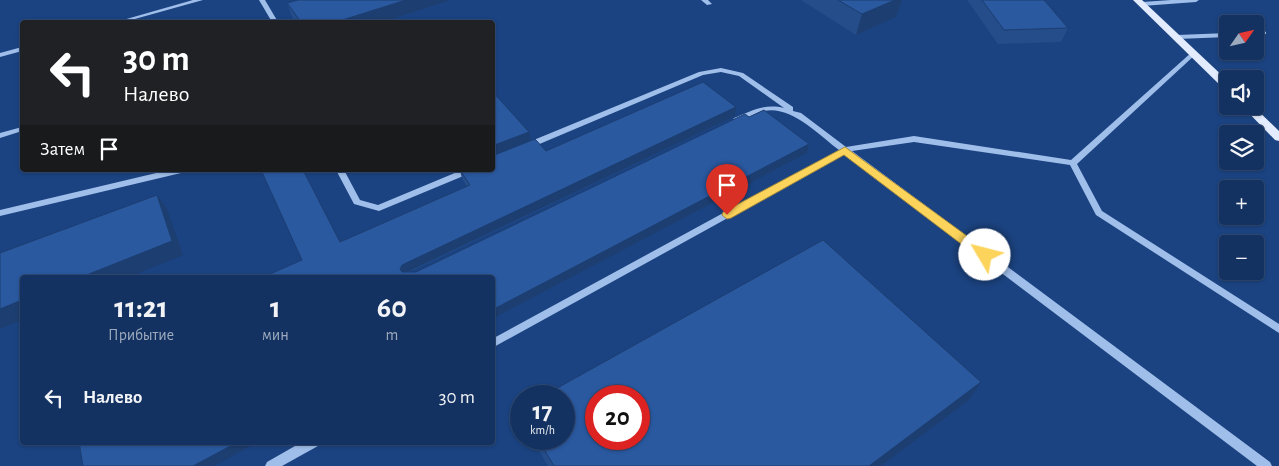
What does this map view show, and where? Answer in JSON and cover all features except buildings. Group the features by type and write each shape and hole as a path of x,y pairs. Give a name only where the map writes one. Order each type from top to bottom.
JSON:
{"main road":[{"path":"1139,2 1219,78"},
{"path":"1256,115 1279,137"}],"street":[{"path":"126,20 200,0"},
{"path":"262,0 274,20"},
{"path":"1139,2 1196,0"},
{"path":"1177,37 1219,35"},
{"path":"0,55 20,50"},
{"path":"1073,163 1194,53"},
{"path":"520,149 701,73 721,70 741,74 1266,466"},
{"path":"727,125 762,108 781,108 798,115"},
{"path":"0,136 20,129"},
{"path":"495,342 845,150 914,140 1073,163"},
{"path":"1073,163 1099,213 1279,329"},
{"path":"0,213 173,172"},
{"path":"341,172 357,202 379,208 465,172"},
{"path":"271,466 309,445"}],"route":[{"path":"727,215 845,150 985,255"}]}
